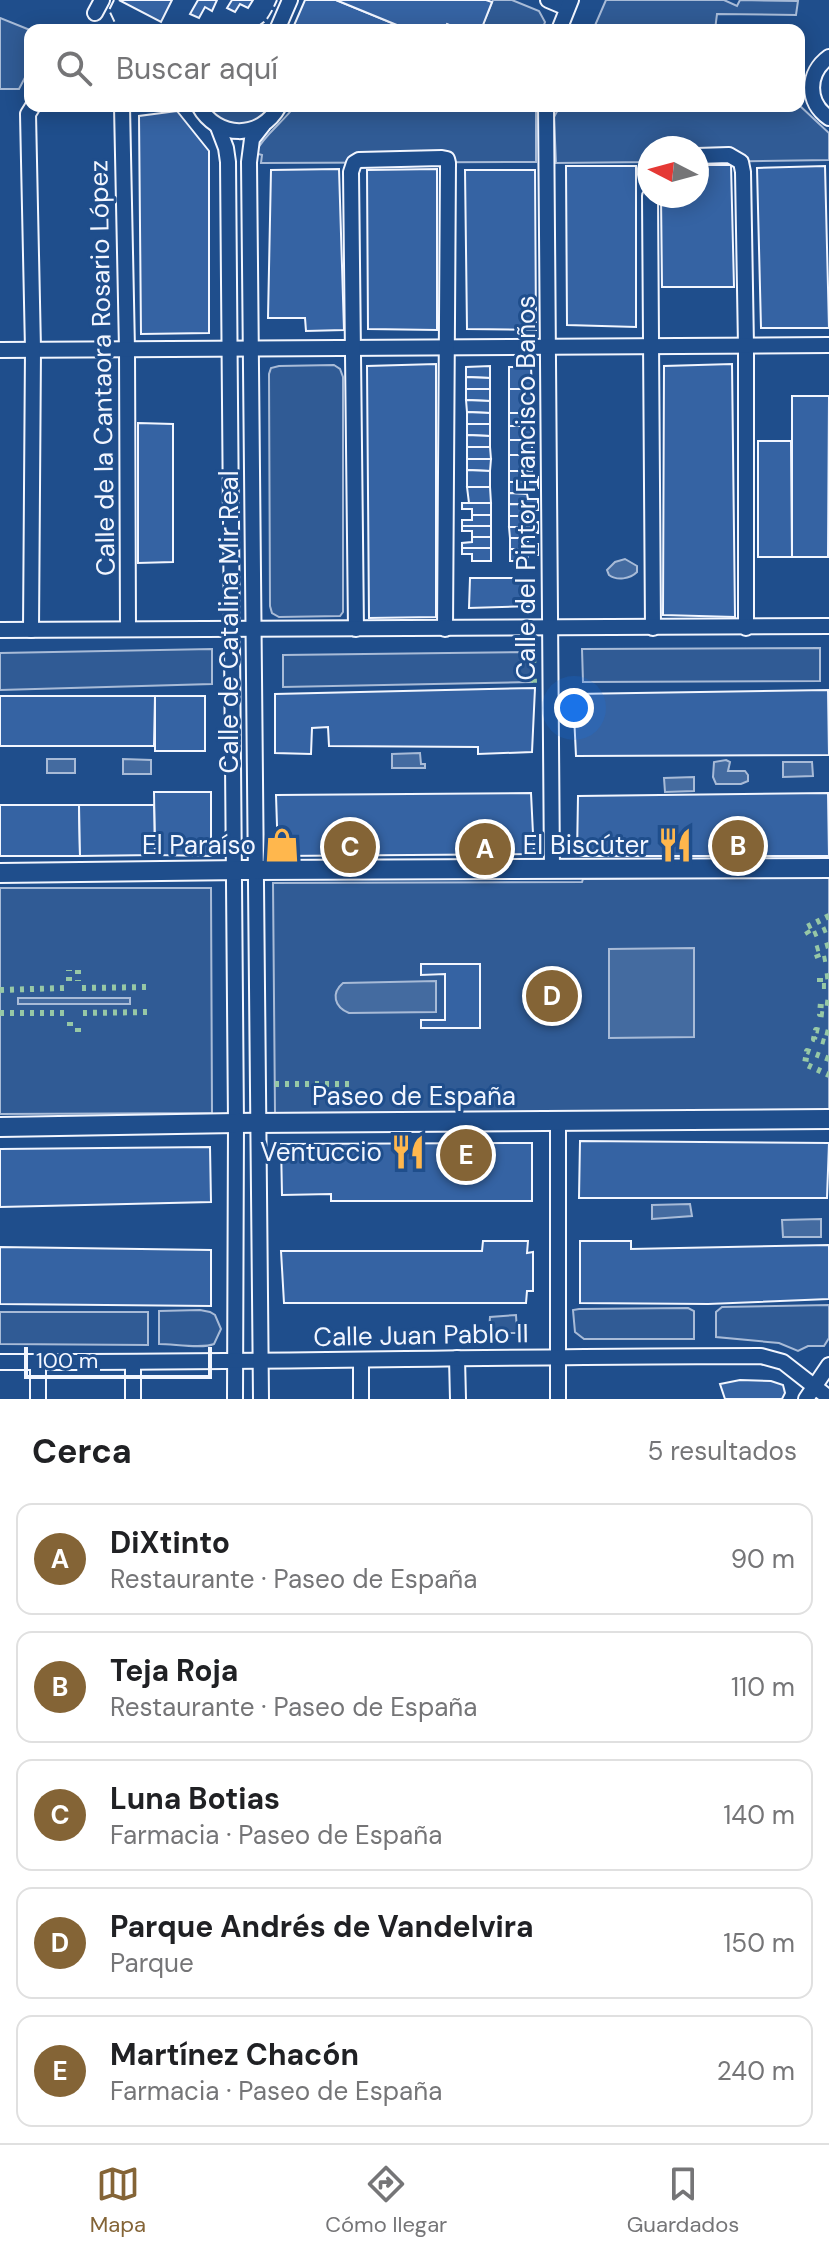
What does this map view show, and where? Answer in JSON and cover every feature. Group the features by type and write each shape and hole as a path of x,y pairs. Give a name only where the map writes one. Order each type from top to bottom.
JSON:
{"main road":[{"path":"0,873 829,868"},
{"name":"Paseo de España","path":"0,1127 829,1119"}],"street":[{"path":"280,24 290,0"},
{"path":"548,0 569,4 561,24"},
{"path":"829,57 805,86 817,107 829,118"},
{"path":"29,112 33,349 31,630"},
{"name":"Calle de la Cantaora Rosario López","path":"122,112 128,629"},
{"path":"203,112 218,127 236,132 263,125"},
{"name":"Calle de Catalina Mir Real","path":"261,1399 249,162 252,139 274,112"},
{"name":"Calle del Pintor Francisco Baños","path":"546,112 552,870"},
{"name":"Calle de Catalina Mir Real","path":"218,127 228,162 236,1123 235,1399"},
{"path":"709,156 729,155 741,162 743,172 746,628"},
{"path":"356,629 352,167 359,160 442,158 447,159 448,163 445,629"},
{"path":"650,208 653,628"},
{"path":"0,350 829,345"},
{"path":"0,630 829,626"},
{"path":"558,1121 558,1399"},
{"name":"Calle Juan Pablo II","path":"0,1362 235,1363 558,1356 761,1356 783,1362 810,1393 829,1398"},
{"path":"457,1358 458,1399"},
{"path":"361,1360 361,1399"},
{"path":"38,1362 38,1399"},
{"path":"133,1362 133,1399"},
{"path":"810,1393 829,1365"}],"shaded area":[{"path":"493,0 512,0 539,11 545,22 544,24 483,24"},
{"path":"606,0 724,0 737,6 740,0 798,1 796,15 717,14 716,24 596,24"},
{"path":"0,18 24,28 24,79 19,89 0,89"},
{"path":"805,111 829,133 829,160 709,162 709,136 637,136 637,162 556,163 554,117 557,112"},
{"path":"213,112 266,112 257,120 240,124 222,120"},
{"path":"289,112 536,112 536,162 261,163 262,155 255,153"},
{"path":"334,365 343,377 343,612 340,616 279,617 272,613 270,606 269,374 271,368 279,366"},
{"path":"625,559 637,566 637,572 623,578 609,575 607,570 615,562"},
{"path":"820,648 820,681 583,682 582,649"},
{"path":"212,649 212,684 0,690 0,653"},
{"path":"531,652 532,682 283,687 283,655"},
{"path":"420,753 421,764 425,764 425,768 392,768 392,754"},
{"path":"47,759 75,759 75,773 47,773"},
{"path":"123,759 151,760 151,774 123,774"},
{"path":"714,762 730,762 728,771 745,771 748,781 716,784"},
{"path":"783,762 812,762 813,776 783,777"},
{"path":"694,777 694,791 665,792 664,778"},
{"path":"829,876 829,1111 275,1113 273,883 582,882 583,879"},
{"path":"0,888 211,888 212,1113 0,1114"},
{"path":"694,948 694,1037 609,1038 609,949"},
{"path":"436,981 436,1012 349,1013 336,1000 337,991 343,983"},
{"path":"18,998 130,998 130,1004 18,1004"},
{"path":"690,1204 692,1216 652,1219 652,1205"},
{"path":"821,1219 821,1237 783,1237 782,1220"},
{"path":"829,1305 829,1338 824,1346 808,1346 798,1351 779,1343 716,1337 716,1312 722,1307"},
{"path":"688,1308 694,1311 694,1339 584,1339 575,1332 573,1310"},
{"path":"200,1310 215,1315 221,1329 214,1344 159,1344 159,1311"},
{"path":"0,1312 148,1312 148,1345 0,1344"},
{"path":"516,1315 517,1333 489,1333 490,1317"}],"building":[{"path":"119,0 172,0 161,22"},
{"path":"198,0 217,0 212,11 205,7 199,18 190,14"},
{"path":"232,0 253,0 248,8 240,4 235,12 227,8"},
{"path":"305,0 336,0 394,24 295,24"},
{"path":"336,0 492,2 483,24 394,24"},
{"path":"178,112 209,151 209,333 141,334 139,116"},
{"path":"709,165 731,165 734,287 662,287 661,208 709,208"},
{"path":"566,166 636,166 636,327 567,325"},
{"path":"825,166 829,328 761,328 757,168"},
{"path":"339,169 344,330 306,331 305,318 268,318 271,170"},
{"path":"437,169 437,330 368,329 367,170"},
{"path":"465,170 535,170 536,330 467,329"},
{"path":"436,364 436,617 369,618 367,366"},
{"path":"732,364 735,617 663,615 664,366"},
{"path":"490,366 490,378 466,377 466,367"},
{"path":"509,367 531,367 532,389 509,389"},
{"path":"466,377 490,378 490,389 466,389"},
{"path":"466,389 490,389 490,401 466,400"},
{"path":"509,389 532,389 532,406 526,406 526,413 509,413"},
{"path":"792,396 829,396 828,557 792,557"},
{"path":"466,400 490,401 490,413 467,412"},
{"path":"467,412 490,413 490,424 467,424"},
{"path":"509,413 532,413 530,426 509,426"},
{"path":"138,423 173,424 173,562 138,563"},
{"path":"467,424 490,424 490,436 467,435"},
{"path":"509,426 532,426 532,440 509,440"},
{"path":"467,435 490,436 490,447 467,447"},
{"path":"509,440 532,440 532,455 509,455"},
{"path":"758,441 791,441 792,557 758,557"},
{"path":"467,447 490,447 491,459 467,459"},
{"path":"509,455 532,455 532,471 509,471"},
{"path":"467,459 491,459 490,471 467,470"},
{"path":"467,470 490,471 490,487 467,487"},
{"path":"509,471 527,471 527,477 538,477 538,482 509,482"},
{"path":"509,482 538,482 538,488 527,488 527,494 509,493"},
{"path":"467,487 490,487 491,503 469,503"},
{"path":"509,493 527,494 528,499 538,499 538,505 509,504"},
{"path":"462,503 491,503 491,515 472,515 472,509 462,509"},
{"path":"509,504 538,505 538,510 528,510 528,516 509,516"},
{"path":"472,515 491,515 491,526 462,526 462,520 472,520"},
{"path":"509,516 528,516 528,522 538,522 538,527 509,527"},
{"path":"462,526 491,526 491,537 472,537 472,531 462,531"},
{"path":"509,527 538,527 538,533 528,533 528,538 510,538"},
{"path":"472,537 491,537 491,548 462,548 462,543 472,542"},
{"path":"510,538 528,538 528,544 538,544 538,549 510,549"},
{"path":"462,548 491,548 491,561 472,561 472,554 462,554"},
{"path":"510,549 538,549 538,555 528,555 528,561 510,561"},
{"path":"470,578 532,578 532,606 469,608"},
{"path":"535,688 532,752 478,754 478,747 329,746 328,727 312,728 311,754 275,753 275,694"},
{"path":"828,690 829,755 576,756 573,694"},
{"path":"0,696 155,696 154,746 0,746"},
{"path":"155,696 205,696 205,751 155,751"},
{"path":"154,792 211,792 211,856 155,855"},
{"path":"531,793 534,854 278,856 276,795"},
{"path":"828,793 829,856 577,856 578,796"},
{"path":"0,805 79,805 80,856 0,856"},
{"path":"79,805 154,805 155,855 80,856"},
{"path":"421,964 480,964 480,1028 421,1028 421,1020 445,1020 445,974 421,975"},
{"path":"580,1141 829,1143 827,1198 579,1198"},
{"path":"532,1143 532,1201 331,1201 331,1194 282,1195 281,1144"},
{"path":"210,1147 211,1202 0,1207 0,1149"},
{"path":"483,1241 528,1241 527,1253 533,1252 533,1291 527,1291 526,1303 284,1303 281,1251 482,1251"},
{"path":"580,1241 631,1241 631,1249 829,1245 829,1299 708,1304 580,1303"},
{"path":"0,1247 211,1250 211,1306 0,1304"},
{"path":"740,1380 771,1381 783,1385 785,1393 782,1399 725,1399 720,1384"}],"hedge":[{"path":"530,650 533,653 534,683"},
{"path":"829,916 805,928 810,936 829,928"},
{"path":"829,945 815,949 819,960 829,958"},
{"path":"69,970 69,981"},
{"path":"78,970 78,981"},
{"path":"829,976 820,977 820,986 829,986"},
{"path":"82,988 149,987"},
{"path":"0,990 64,988"},
{"path":"829,1003 821,1002 820,1014 829,1015"},
{"path":"83,1013 149,1012"},
{"path":"0,1013 65,1013"},
{"path":"70,1022 70,1032"},
{"path":"78,1022 78,1032"},
{"path":"829,1033 816,1030 814,1039 829,1043"},
{"path":"829,1059 807,1051 805,1064 829,1075"},
{"path":"275,1084 353,1084"}],"fence":[{"path":"114,0 109,10 116,24"},
{"path":"262,24 277,0"}],"place":[{"name":"El Paraíso","path":"282,845"},
{"name":"El Biscúter","path":"675,845"},
{"name":"Teja Roja","path":"738,846"},
{"name":"Luna Botias","path":"350,847"},
{"name":"DiXtinto","path":"485,849"},
{"name":"Parque Andrés de Vandelvira","path":"552,996"},
{"name":"Ventuccio","path":"408,1152"},
{"name":"Martínez Chacón","path":"466,1155"}]}
